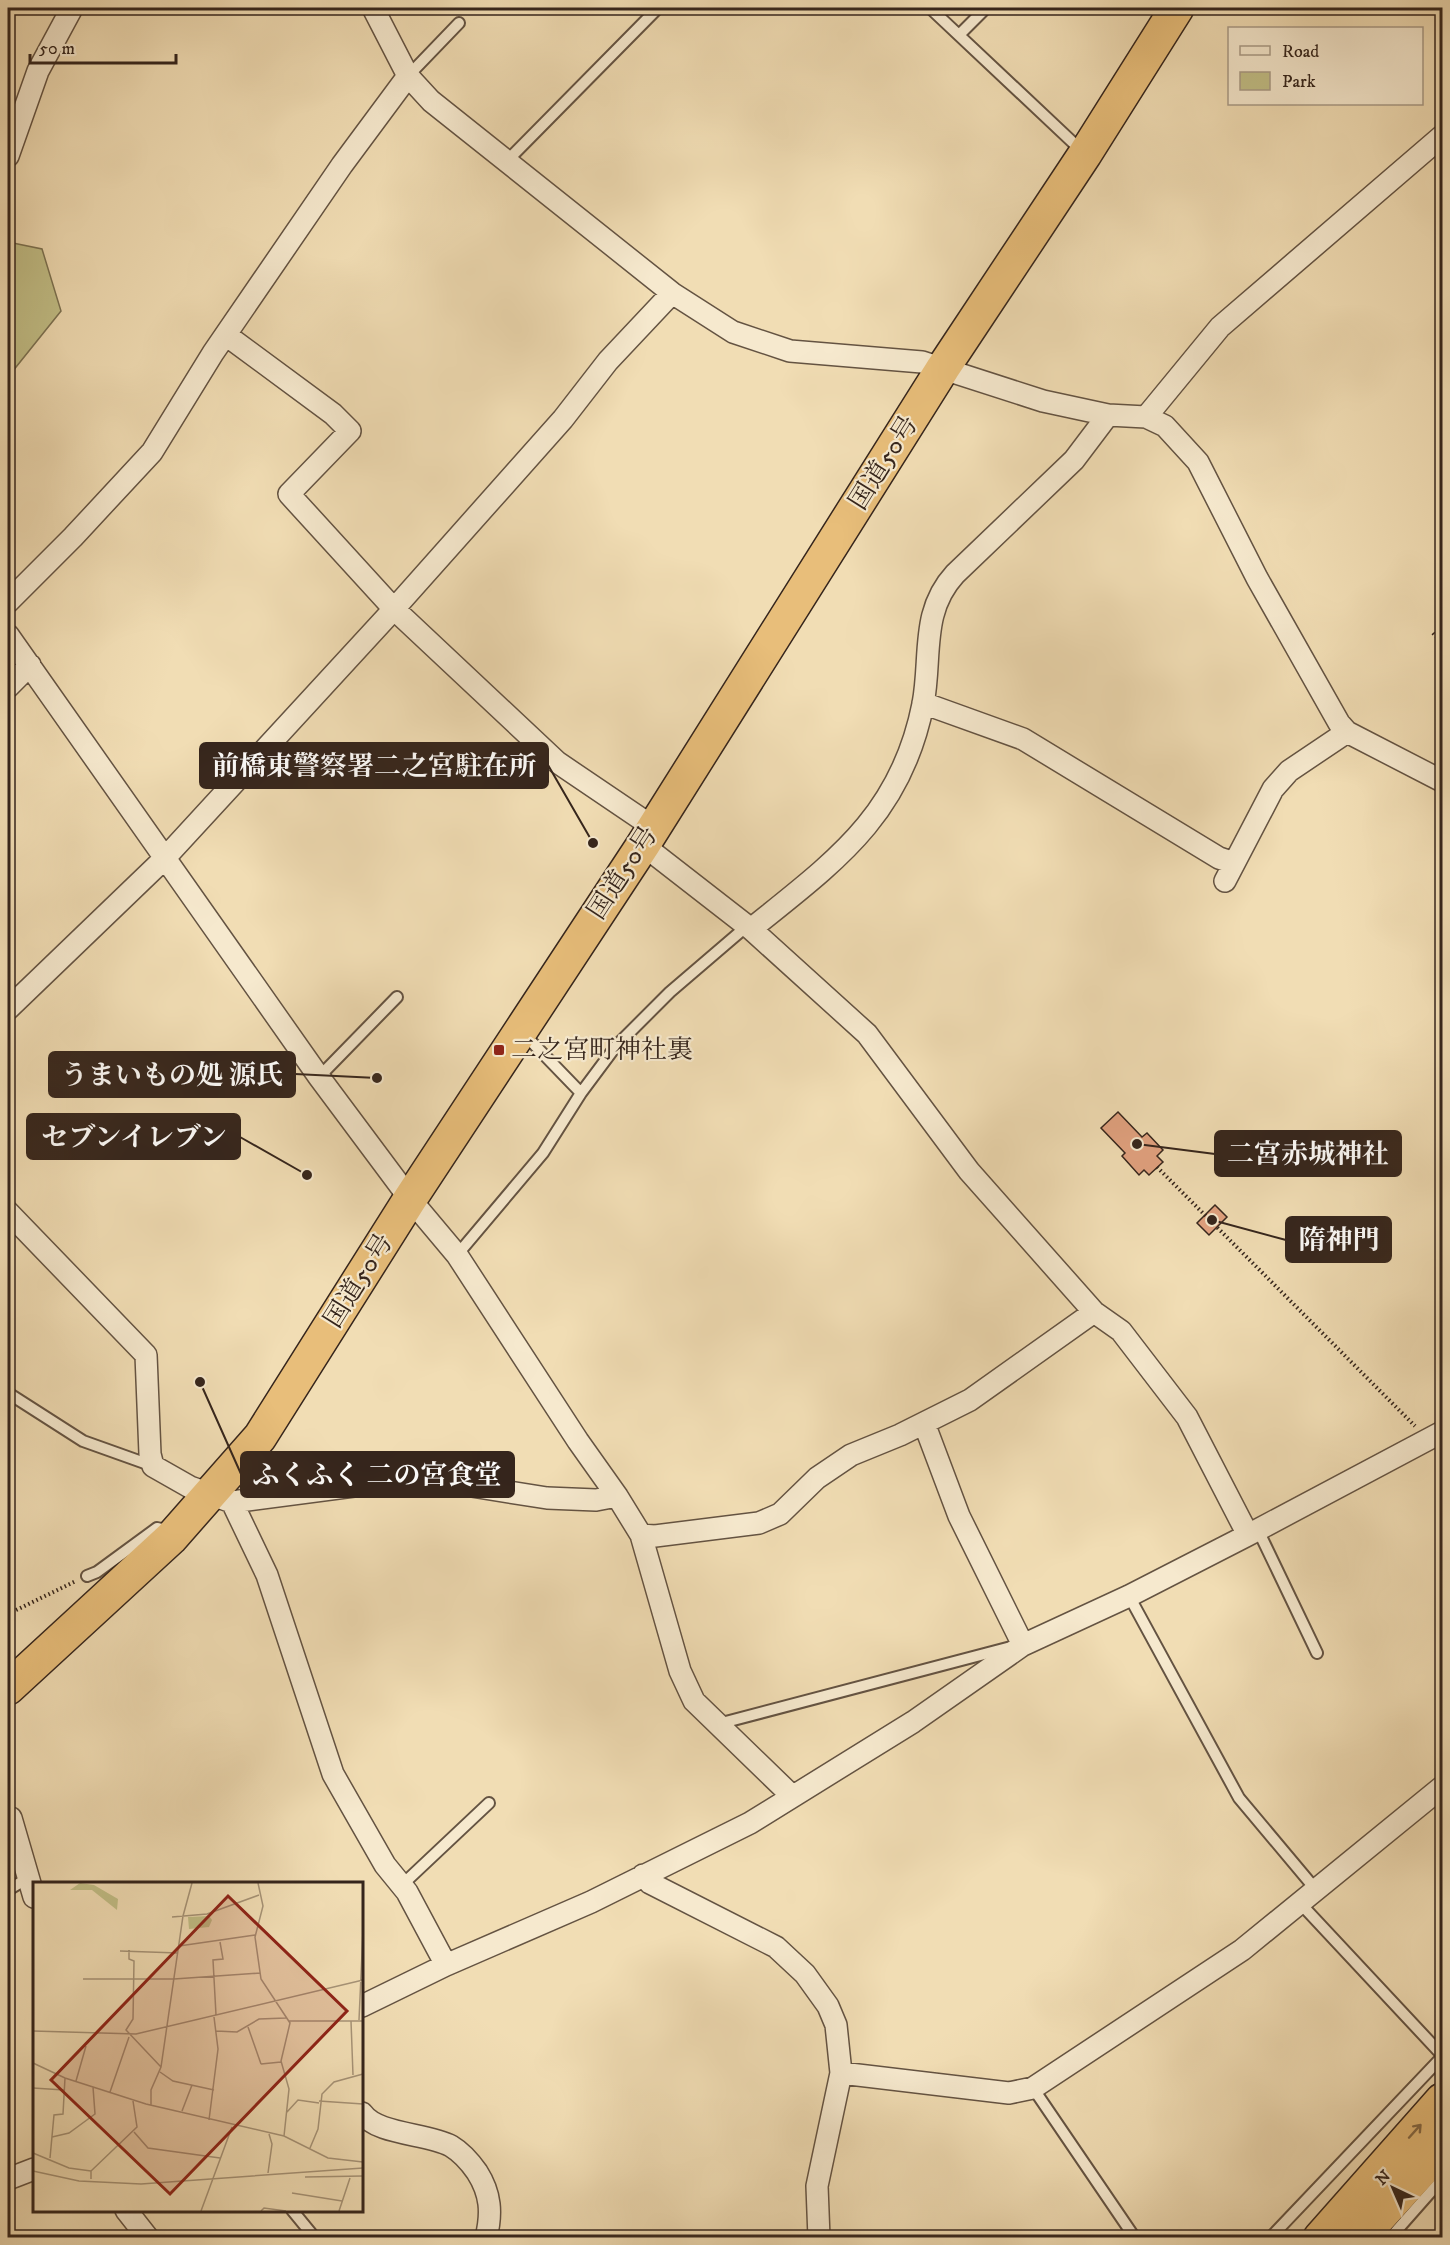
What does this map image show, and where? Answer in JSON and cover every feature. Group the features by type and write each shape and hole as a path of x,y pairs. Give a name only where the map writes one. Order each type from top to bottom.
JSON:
{"highway":[{"name":"国道50号","path":"8,1688 171,1538 222,1498 410,1199 648,836 943,368 1085,154 1177,8"},
{"path":"1320,2238 1443,2100"},
{"path":"1360,2238 1443,2148"}],"street":[{"path":"8,156 38,71 72,8"},
{"path":"373,8 408,76 430,101 672,293 733,332 789,351 922,362 1043,401 1108,415 1146,417 1165,426 1198,462 1257,578 1339,723 1347,732 1443,781"},
{"path":"8,602 73,537 152,452 226,335 342,165 408,76"},
{"path":"1146,417 1220,327 1443,136"},
{"path":"8,1009 164,859 394,609 563,419 608,362 672,293"},
{"path":"226,335 333,414 350,431 289,494 394,609 557,762 648,836 867,1034 969,1171 1094,1312 1121,1331 1187,1417 1253,1533"},
{"path":"749,928 833,864 884,805 904,765 923,703 929,626 932,614 948,583 1074,460 1108,415"},
{"path":"8,635 320,1077 410,1199 457,1255 616,1496 641,1535 680,1671 694,1701 792,1796"},
{"path":"8,687 30,665"},
{"path":"923,703 1023,739 1219,858 1230,872 1273,789 1284,777 1347,732"},
{"path":"8,1212 146,1356 150,1454 153,1466 190,1487 222,1498 369,1484 459,1484 548,1498 596,1500 616,1496"},
{"path":"641,1535 655,1536 759,1523 780,1514 817,1478 851,1455 970,1400 1094,1312"},
{"path":"924,1423 959,1516 1023,1645"},
{"path":"363,2006 446,1965 591,1902 750,1823 913,1722 1023,1645 1129,1596 1434,1437"},
{"path":"222,1498 267,1575 333,1774 385,1865 402,1886 446,1965"},
{"path":"841,2073 1009,2092 1033,2088 1234,1956 1443,1787"},
{"path":"11,1818 31,1888"},
{"path":"643,1875 650,1883 776,1947 791,1959 818,1989 828,2006 836,2025 841,2073 817,2186 819,2238"},
{"path":"363,2114 375,2124 441,2142 459,2152 483,2181 490,2198 486,2238"},
{"path":"8,2179 33,2169"},
{"path":"127,2212 143,2236"}],"lane":[{"path":"507,161 658,8"},
{"path":"930,8 1085,154"},
{"path":"958,35 986,8"},
{"path":"408,76 459,23"},
{"path":"457,1255 543,1153 581,1093 616,1046 670,992 749,928"},
{"path":"320,1077 397,998"},
{"path":"521,1030 581,1093"},
{"path":"8,1393 82,1441 153,1466"},
{"path":"87,1576 97,1572 157,1528 162,1529 171,1538"},
{"path":"1253,1533 1317,1653"},
{"path":"1129,1596 1239,1798 1309,1897 1443,2056 1270,2238"},
{"path":"718,1724 1023,1645"},
{"path":"402,1886 489,1803"},
{"path":"8,1890 31,1888"},
{"path":"1033,2088 1135,2238"},
{"path":"1390,2238 1443,2179"},
{"path":"293,2212 315,2238"}],"path":[{"path":"1433,633 1443,643"},
{"path":"1157,1167 1434,1437"},
{"path":"8,1614 87,1576"}],"green space":[{"path":"8,242 42,249 61,311 8,377"}],"building":[{"path":"1118,1112 1142,1137 1147,1133 1163,1150 1157,1156 1163,1162 1149,1175 1144,1170 1139,1175 1122,1156 1125,1153 1101,1128"},
{"path":"1215,1205 1227,1217 1209,1235 1197,1223"}],"place":[{"name":"前橋東警察署二之宮駐在所","path":"593,843"},
{"name":"二之宮町神社裏","path":"499,1050"},
{"name":"うまいもの処 源氏","path":"377,1078"},
{"name":"二宮赤城神社","path":"1137,1144"},
{"name":"セブンイレブン","path":"307,1175"},
{"name":"隋神門","path":"1212,1220"},
{"name":"ふくふく 二の宮食堂","path":"200,1382"}]}
